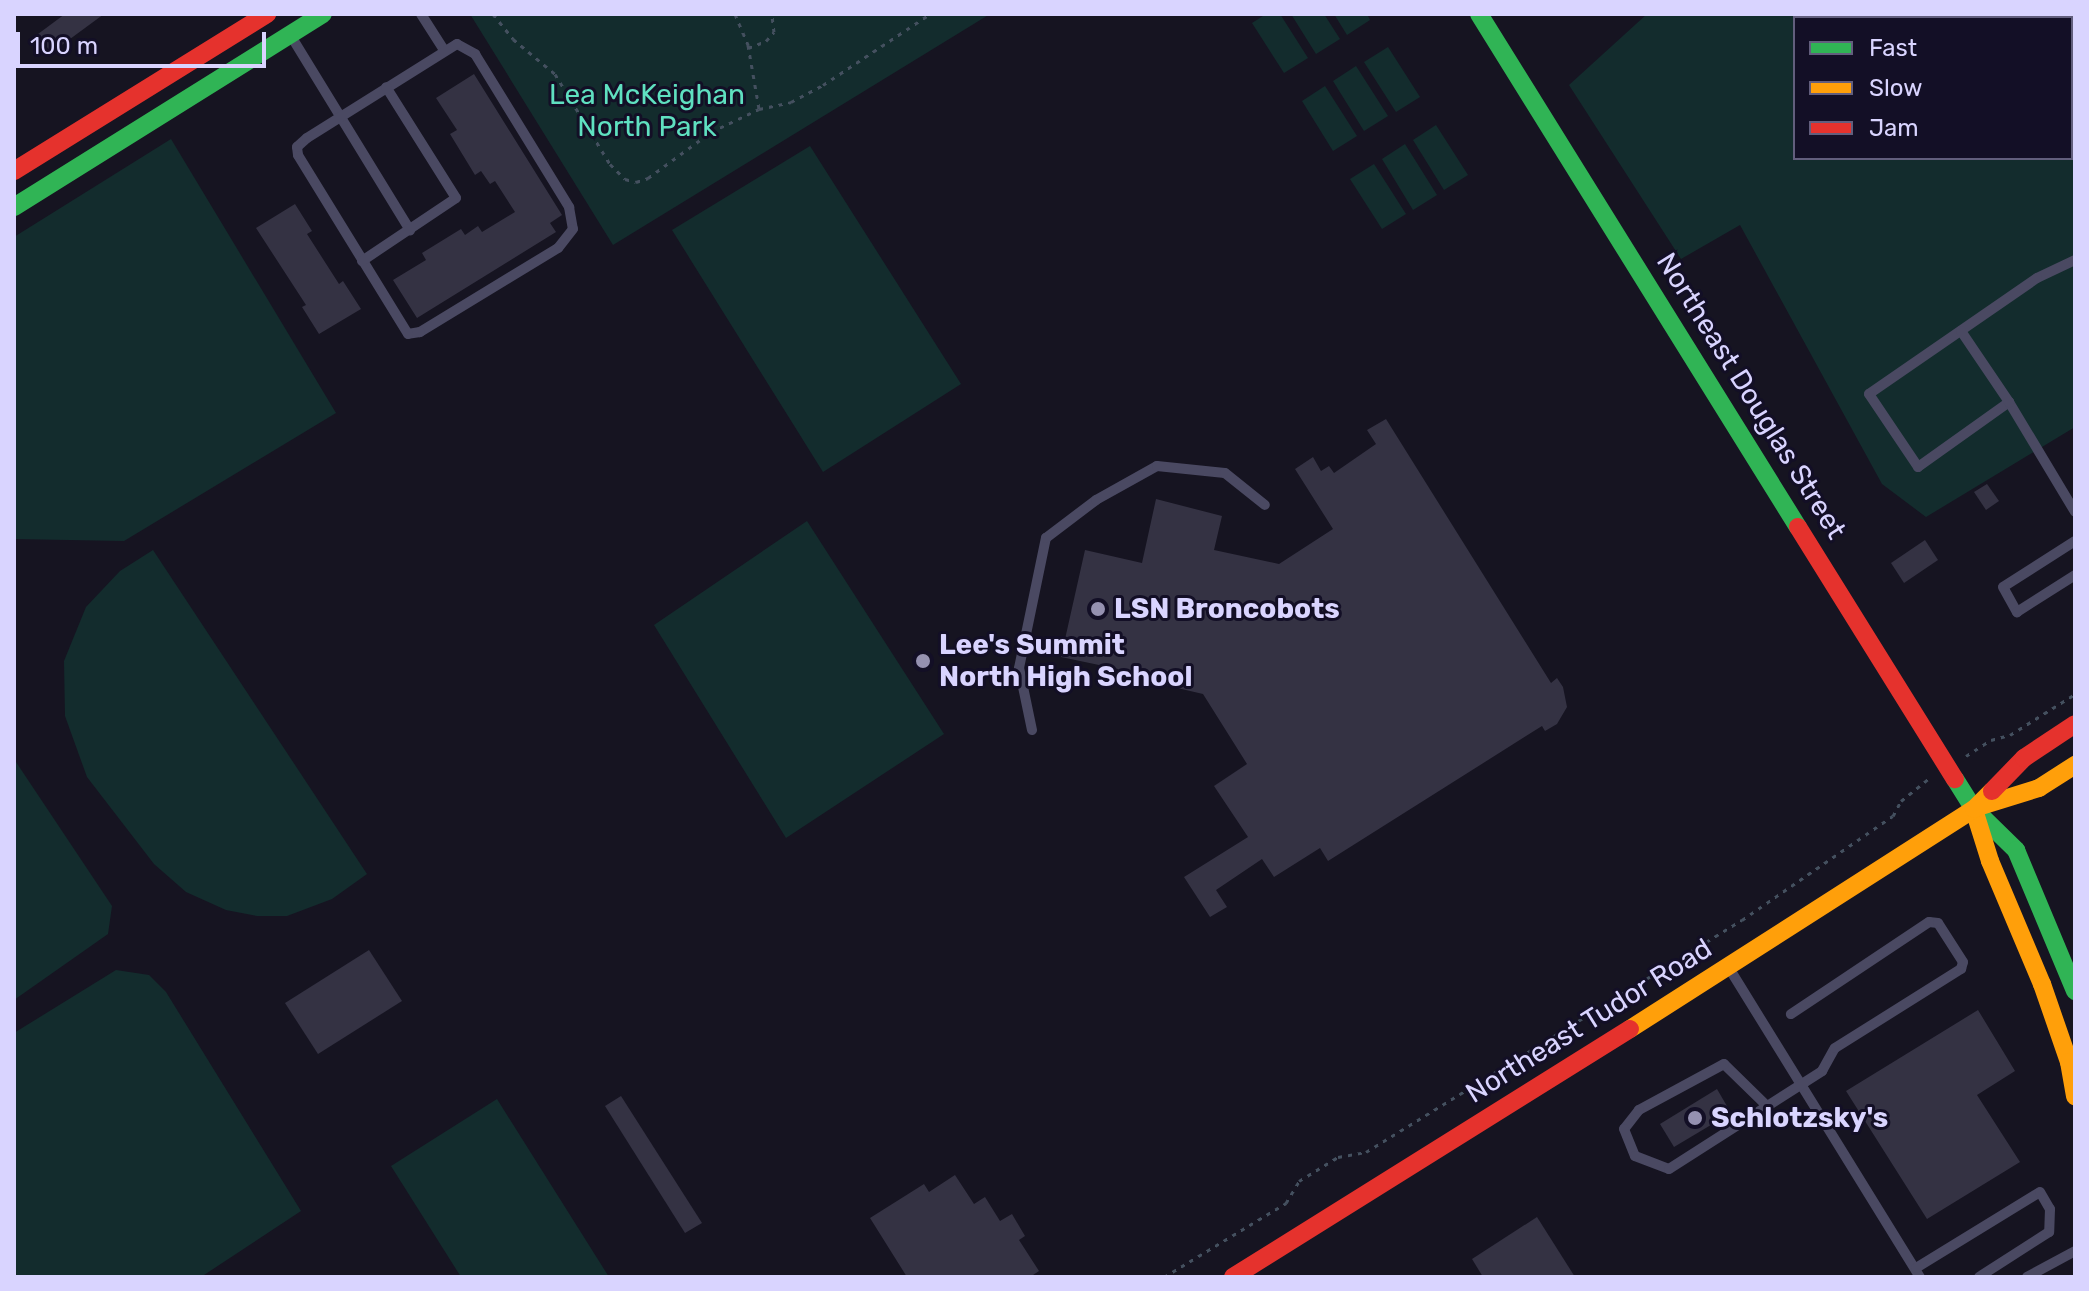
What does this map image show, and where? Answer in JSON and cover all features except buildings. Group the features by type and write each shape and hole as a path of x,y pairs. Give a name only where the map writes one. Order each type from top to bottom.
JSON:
{"main road":[{"path":"14,171 267,14"},
{"path":"14,207 323,14"},
{"name":"Northeast Douglas Street","path":"1479,14 1974,809 2016,850 2075,991"},
{"name":"Northeast Tudor Road","path":"1233,1277 1253,1272 1974,809 2024,758 2075,724"},
{"name":"Northeast Tudor Road","path":"1974,809 2039,788 2075,765"},
{"name":"Northeast Douglas Street","path":"1974,809 1990,861 2042,984 2069,1062 2075,1096"}],"lane":[{"path":"421,14 444,50"},
{"path":"290,34 410,230"},
{"path":"457,44 475,54 569,207 573,229 558,248 420,332 408,334 298,155 297,147 386,87 457,44"},
{"path":"362,261 456,198 386,87"},
{"path":"2009,402 1918,467 1869,394 2037,278 2075,260"},
{"path":"1961,331 2009,402 2075,512"},
{"path":"1032,730 1019,668 1046,538 1096,500 1157,466 1225,473 1265,505"},
{"path":"2075,541 2003,587 2017,612 2075,575"},
{"path":"1767,1106 1724,1064 1639,1110 1624,1129 1635,1156 1669,1169 1822,1071 1835,1048 1961,969 1963,962 1938,923 1929,922 1791,1014"},
{"path":"1728,966 1918,1273 2040,1192 2050,1209 2049,1232 1979,1277"},
{"path":"2027,1277 2075,1251"}],"path":[{"path":"493,14 513,39 555,74 590,136 625,179 636,182 648,178 711,132 759,109 791,102 823,85 930,14"},
{"path":"735,14 748,48 759,109"},
{"path":"748,48 766,41 774,32 773,14"},
{"path":"1164,1277 1286,1203 1299,1181 1328,1163 1338,1157 1366,1152 1742,920 1893,816 1915,787 1991,740 2010,735 2075,694"}],"green space":[{"name":"Lea McKeighan North Park","path":"470,14 990,14 613,245"},
{"path":"1266,14 1280,14 1308,58 1284,73 1252,23"},
{"path":"1291,14 1324,14 1340,39 1316,54"},
{"path":"1334,14 1367,14 1370,20 1347,35"},
{"path":"1647,14 2074,14 2075,427 1926,517 1882,484 1740,225 1681,259 1569,85"},
{"path":"1388,47 1420,97 1396,112 1364,62"},
{"path":"1356,66 1388,116 1364,131 1333,81"},
{"path":"1325,86 1357,136 1333,151 1302,101"},
{"path":"1436,125 1468,175 1444,190 1413,140"},
{"path":"171,139 336,413 124,541 14,539 14,237"},
{"path":"1405,144 1437,195 1413,210 1382,159"},
{"path":"810,146 961,384 823,472 672,230"},
{"path":"1374,164 1406,214 1382,229 1350,179"},
{"path":"807,521 944,734 786,838 654,625"},
{"path":"153,550 367,874 332,899 287,916 257,916 226,910 186,892 154,864 87,777 65,716 64,661 86,607 120,571"},
{"path":"14,759 112,906 108,934 14,1000"},
{"path":"116,970 149,975 166,992 301,1211 201,1277 14,1277 14,1033"},
{"path":"497,1099 609,1277 461,1277 391,1166"}],"traffic: fast":[{"path":"14,207 323,14"},
{"path":"1479,14 1798,527"},
{"path":"1955,779 1974,809 2016,850 2075,991"}],"traffic: slow":[{"path":"1978,807 2039,788 2075,765"},
{"path":"1630,1029 1974,809 1992,791"},
{"path":"1975,813 1990,861 2042,984 2069,1062 2075,1096"}],"traffic: jam":[{"path":"14,171 267,14"},
{"path":"1798,527 1955,779"},
{"path":"1992,791 2024,758 2075,724"},
{"path":"1233,1277 1630,1029"}],"place":[{"name":"LSN Broncobots","path":"1098,609"},
{"name":"Lee's Summit North High School","path":"923,661"},
{"name":"Schlotzsky's","path":"1695,1118"}]}
